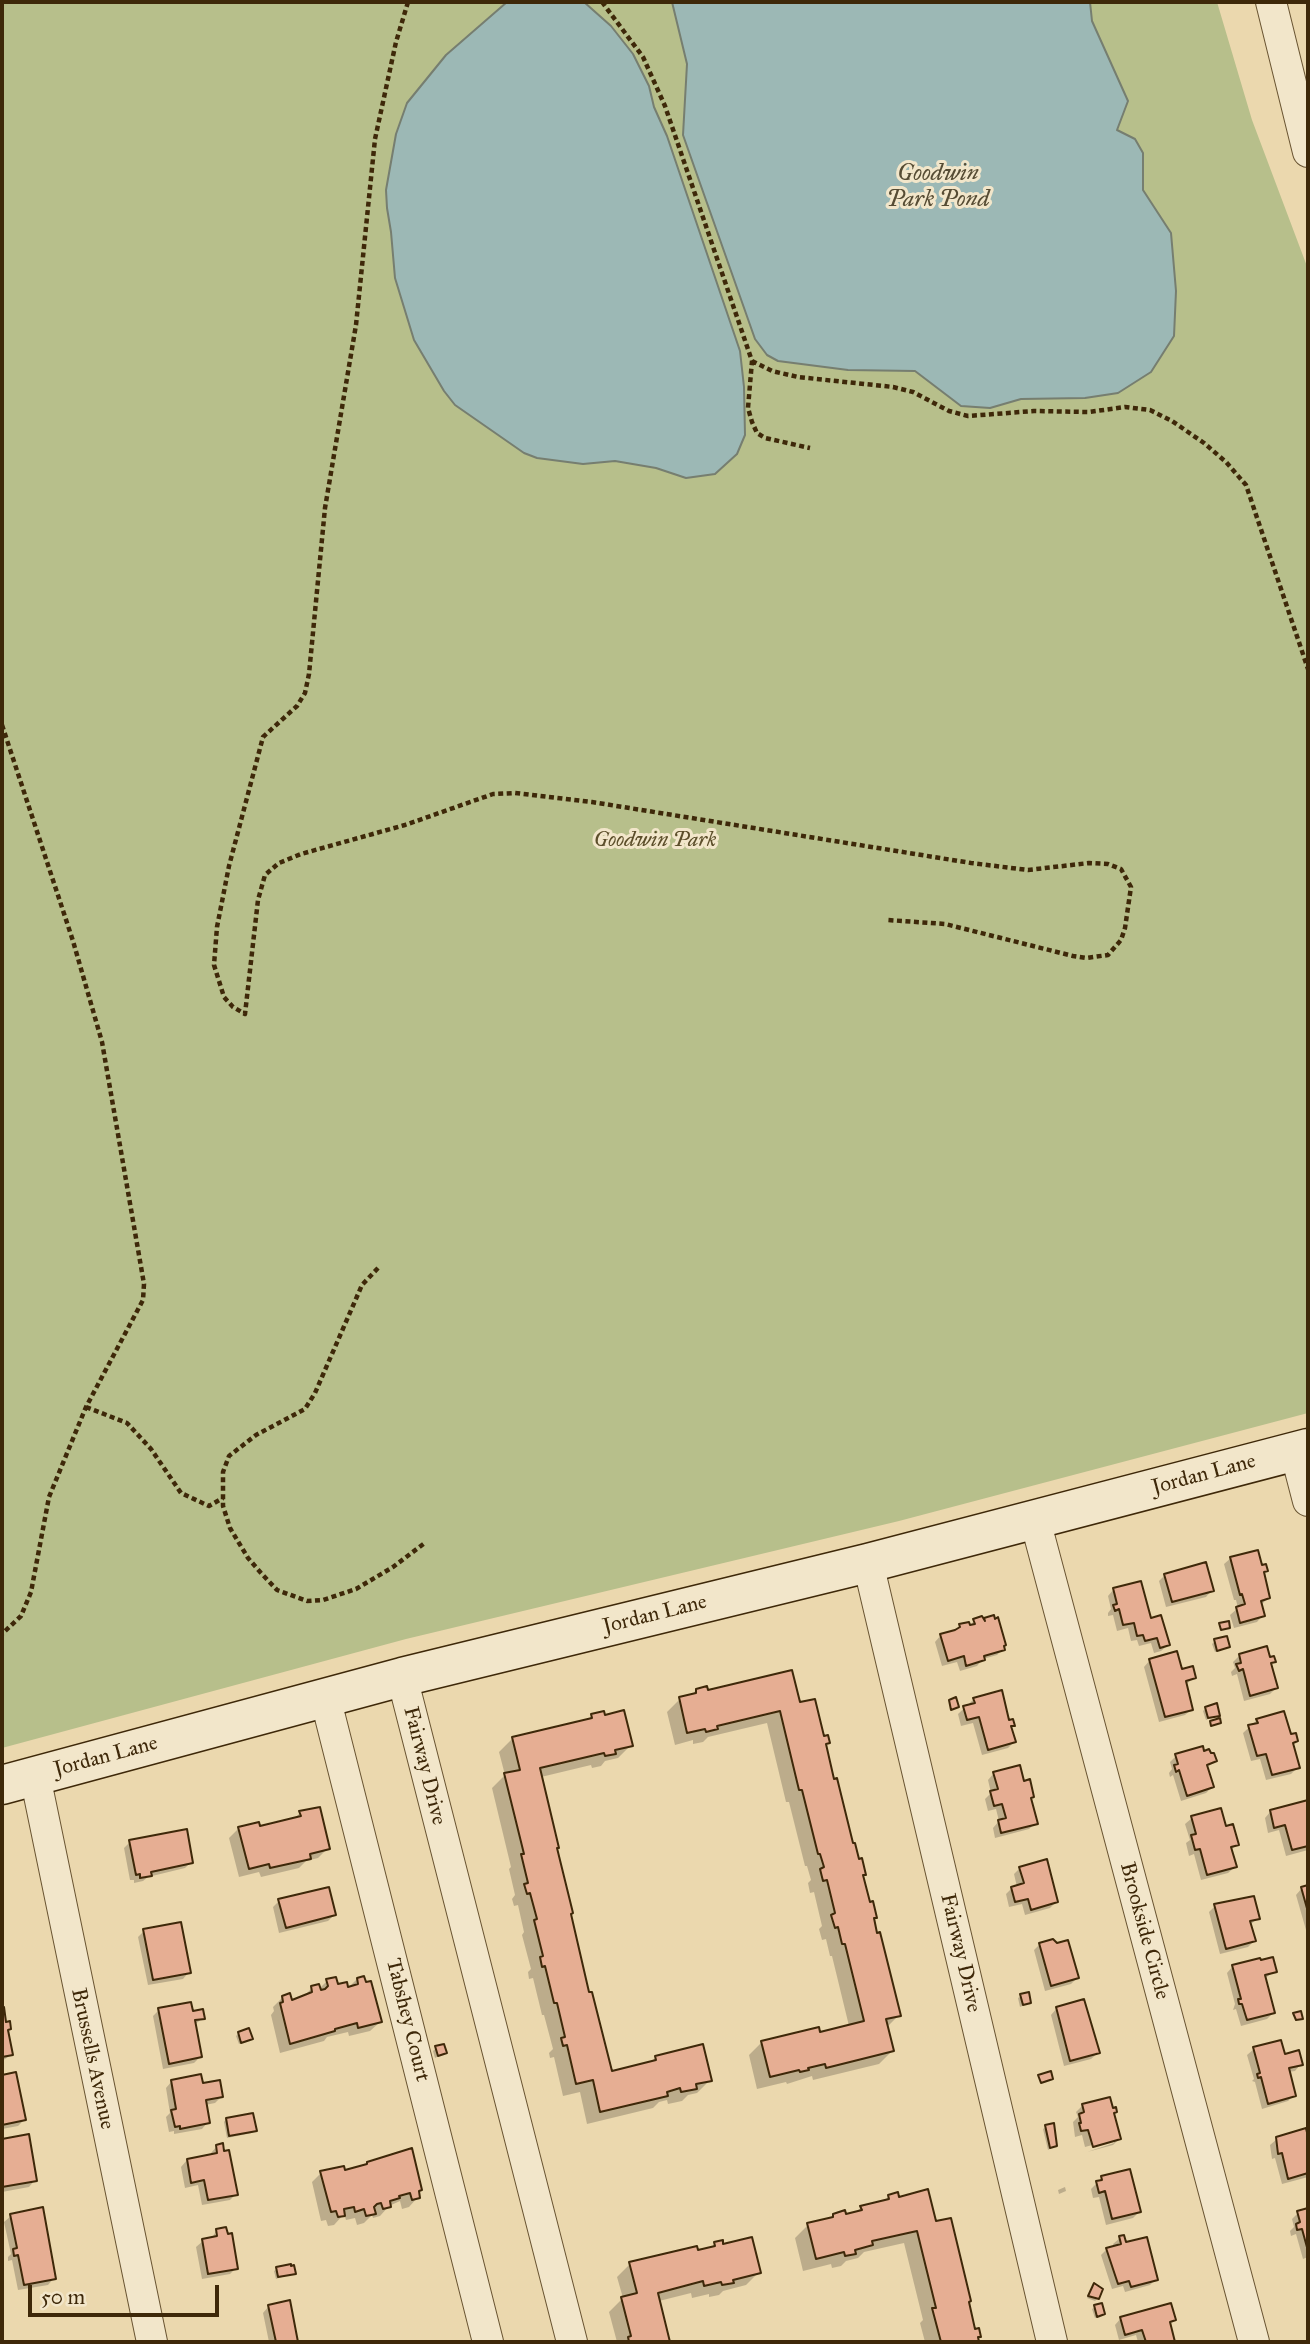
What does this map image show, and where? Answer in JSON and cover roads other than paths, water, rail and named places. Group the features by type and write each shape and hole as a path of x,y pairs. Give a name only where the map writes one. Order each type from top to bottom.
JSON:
{"main road":[{"name":"Jordan Lane","path":"19,1781 325,1697 868,1563 1302,1450"}],"street":[{"path":"1271,2 1308,152"},
{"path":"1302,1450 1308,1501"},
{"name":"Brookside Circle","path":"1035,1520 1254,2342"},
{"name":"Fairway Drive","path":"868,1563 1052,2342"},
{"name":"Fairway Drive","path":"402,1678 572,2342"},
{"name":"Tabshey Court","path":"325,1697 488,2342"},
{"name":"Brussells Avenue","path":"19,1781 152,2342"}],"water":[{"path":"507,2 584,2 611,26 633,54 649,86 740,351 745,435 737,454 715,474 686,478 656,468 615,461 583,464 537,458 524,453 455,405 414,340 395,278 387,208 386,190 396,134 407,103 446,55"},
{"name":"Goodwin Park Pond","path":"672,2 1090,2 1092,21 1128,101 1117,130 1135,139 1143,153 1143,190 1171,233 1176,291 1174,336 1151,372 1118,393 1085,398 1021,399 990,408 961,406 915,371 848,370 778,361 767,355 755,339 683,135 687,64"}],"park label":[{"name":"Goodwin Park","path":"655,841"}]}
